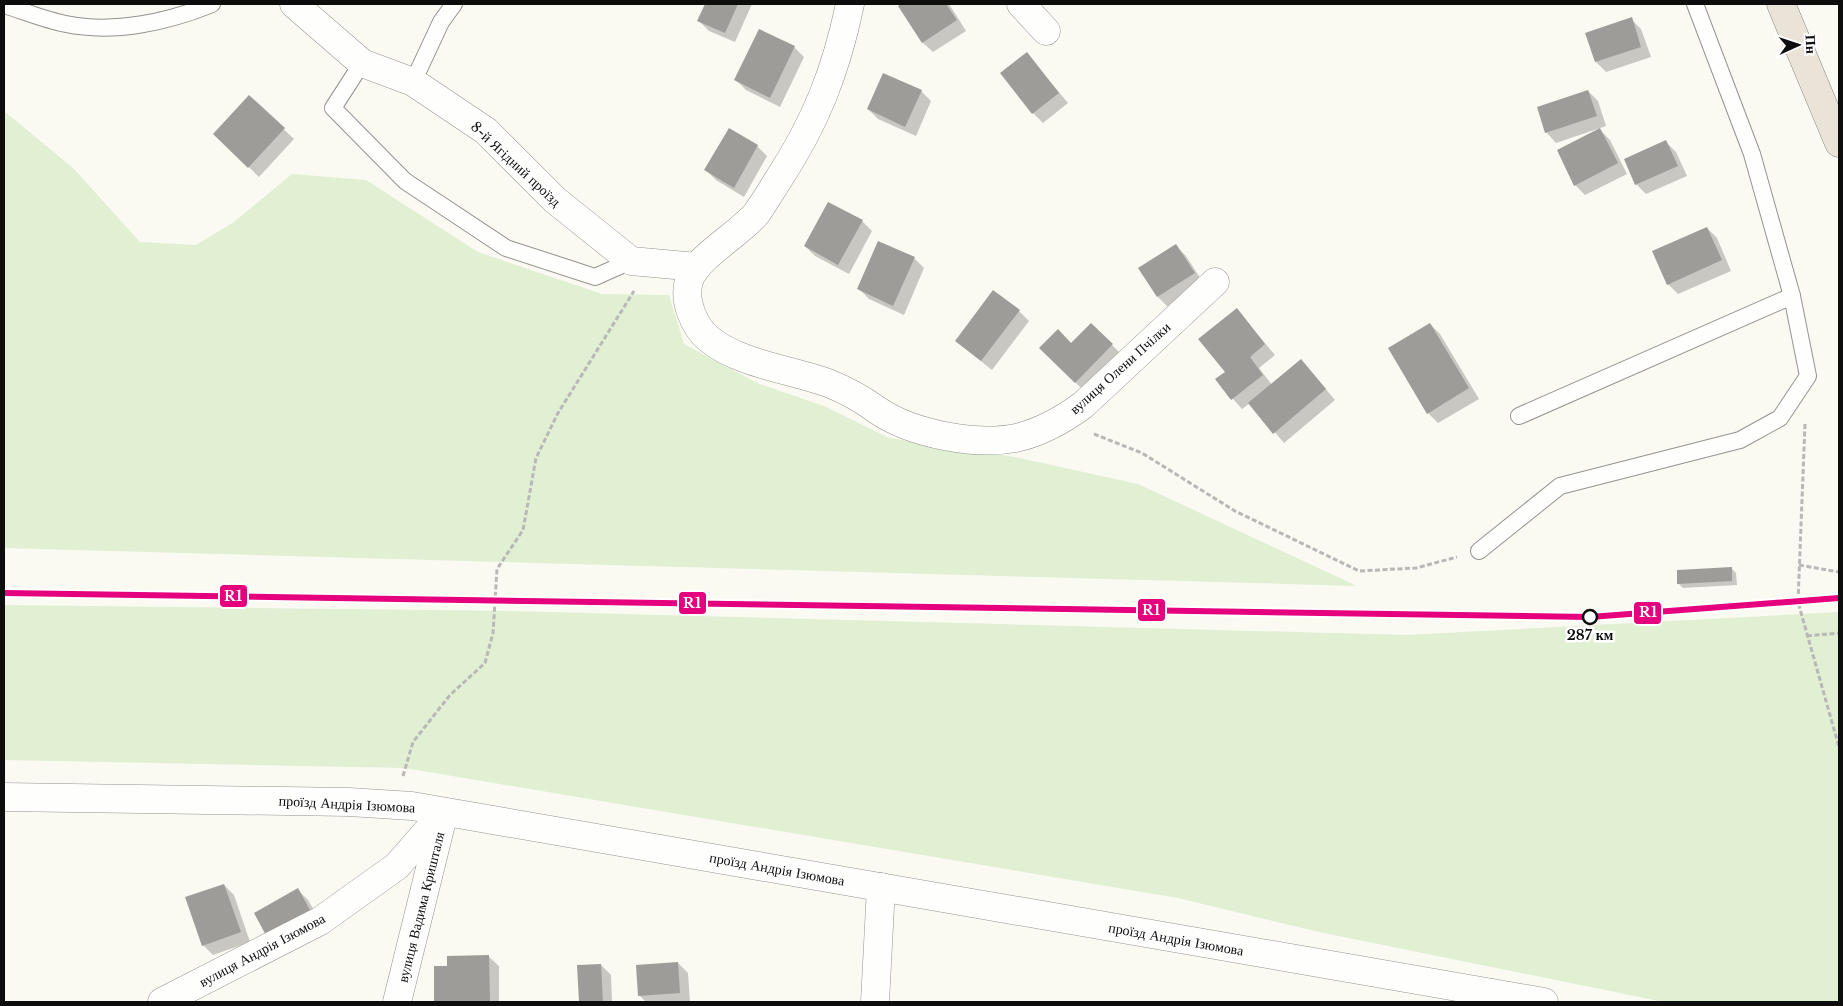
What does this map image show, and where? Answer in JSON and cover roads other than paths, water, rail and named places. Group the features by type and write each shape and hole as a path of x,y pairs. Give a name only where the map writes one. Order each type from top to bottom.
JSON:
{"highway":[{"path":"1781,4 1839,143"}],"street":[{"name":"8-й Ягідний проїзд","path":"294,4 362,64 413,82 486,132 555,200 641,262"},
{"name":"вулиця Олени Пчілки","path":"850,4 843,39 826,94 799,149 756,214 697,267 688,281 689,306 697,324 708,339 726,349 766,365 827,382 856,395 906,426 946,435 994,439 1017,438 1060,421 1083,405 1215,282"},
{"path":"1021,4 1046,31"},
{"path":"641,262 697,267"},
{"name":"проїзд Андрія Ізюмова","path":"4,797 349,802 412,806 1544,1002"},
{"name":"вулиця Андрія Ізюмова","path":"162,1002 320,921 397,866 444,812"},
{"name":"вулиця Вадима Кришталя","path":"397,1002 444,812"},
{"path":"875,1002 881,887"}],"lane":[{"path":"4,5 67,24 127,27 190,13 212,4"},
{"path":"413,82 441,22 454,4"},
{"path":"1479,551 1560,486 1740,440 1780,418 1808,376 1792,296 1752,154 1695,4"},
{"path":"362,64 333,108 405,182 506,248 595,277 641,262"},
{"path":"1519,416 1792,296"}],"place":[{"name":"287 км","path":"1590,617"}]}
